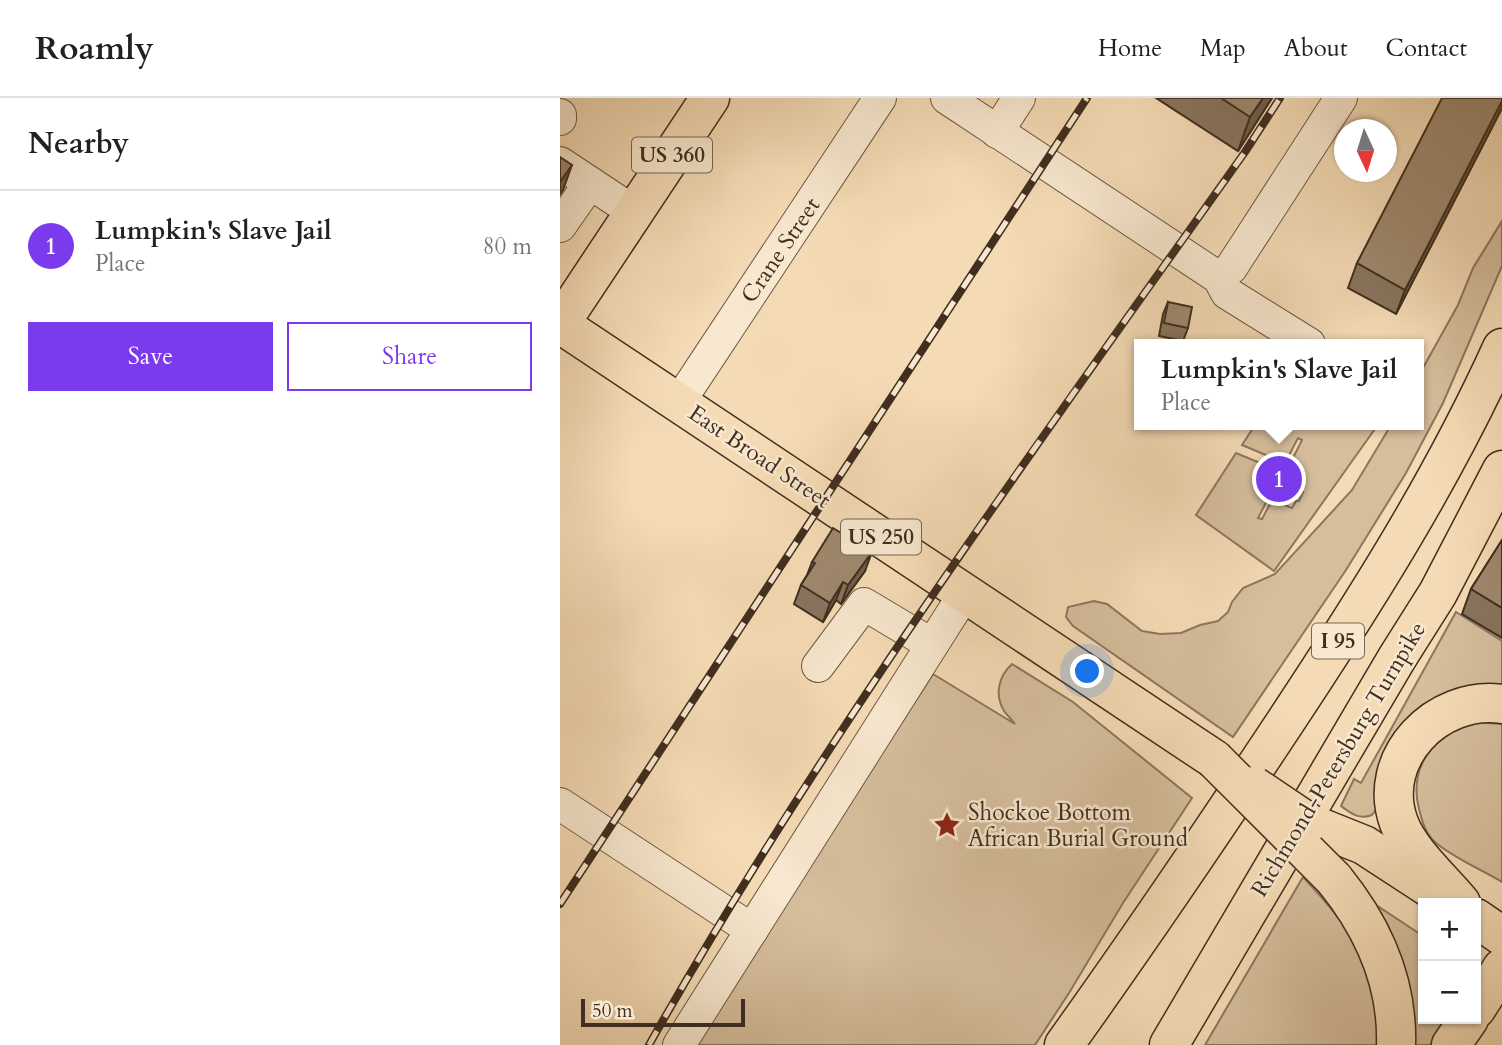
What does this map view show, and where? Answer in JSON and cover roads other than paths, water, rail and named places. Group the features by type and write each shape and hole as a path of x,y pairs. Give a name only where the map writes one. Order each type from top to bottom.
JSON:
{"main road":[{"name":"US 360","path":"560,324 710,98"},
{"name":"East Broad Street","path":"560,324 1309,823 1349,863 1418,911"},
{"name":"I 95","path":"1077,1045 1153,921 1379,576 1458,442 1502,348"},
{"name":"Richmond-Petersburg Turnpike","path":"1169,1045 1438,593 1502,470"},
{"path":"1438,593 1502,513"},
{"path":"1454,898 1406,839 1396,815 1395,788 1408,747 1436,718 1454,708 1470,704 1502,704"},
{"path":"1208,755 1349,863 1352,902 1380,953 1392,997 1396,1022 1395,1045"},
{"name":"East Broad Street","path":"1349,863 1423,898"},
{"path":"1064,1045 1153,921"},
{"name":"East Broad Street","path":"1481,933 1502,967"},
{"path":"1481,1001 1502,967"},
{"path":"1451,1045 1466,1024"}],"street":[{"name":"Crane Street","path":"679,402 880,98"},
{"path":"947,98 1219,278 1227,293 1301,339"},
{"path":"997,132 1019,98"},
{"path":"1219,278 1231,268 1342,98"},
{"path":"560,163 634,212"},
{"path":"560,226 590,183"},
{"path":"679,1045 965,593"},
{"path":"818,666 864,604 931,645"},
{"path":"560,804 752,930"}],"railway":[{"path":"560,904 1087,98"},
{"path":"649,1045 787,815 860,702 1280,98"}],"place":[{"name":"Lumpkin's Slave Jail","path":"1279,479"},
{"name":"Shockoe Bottom African Burial Ground","path":"947,825"}]}
